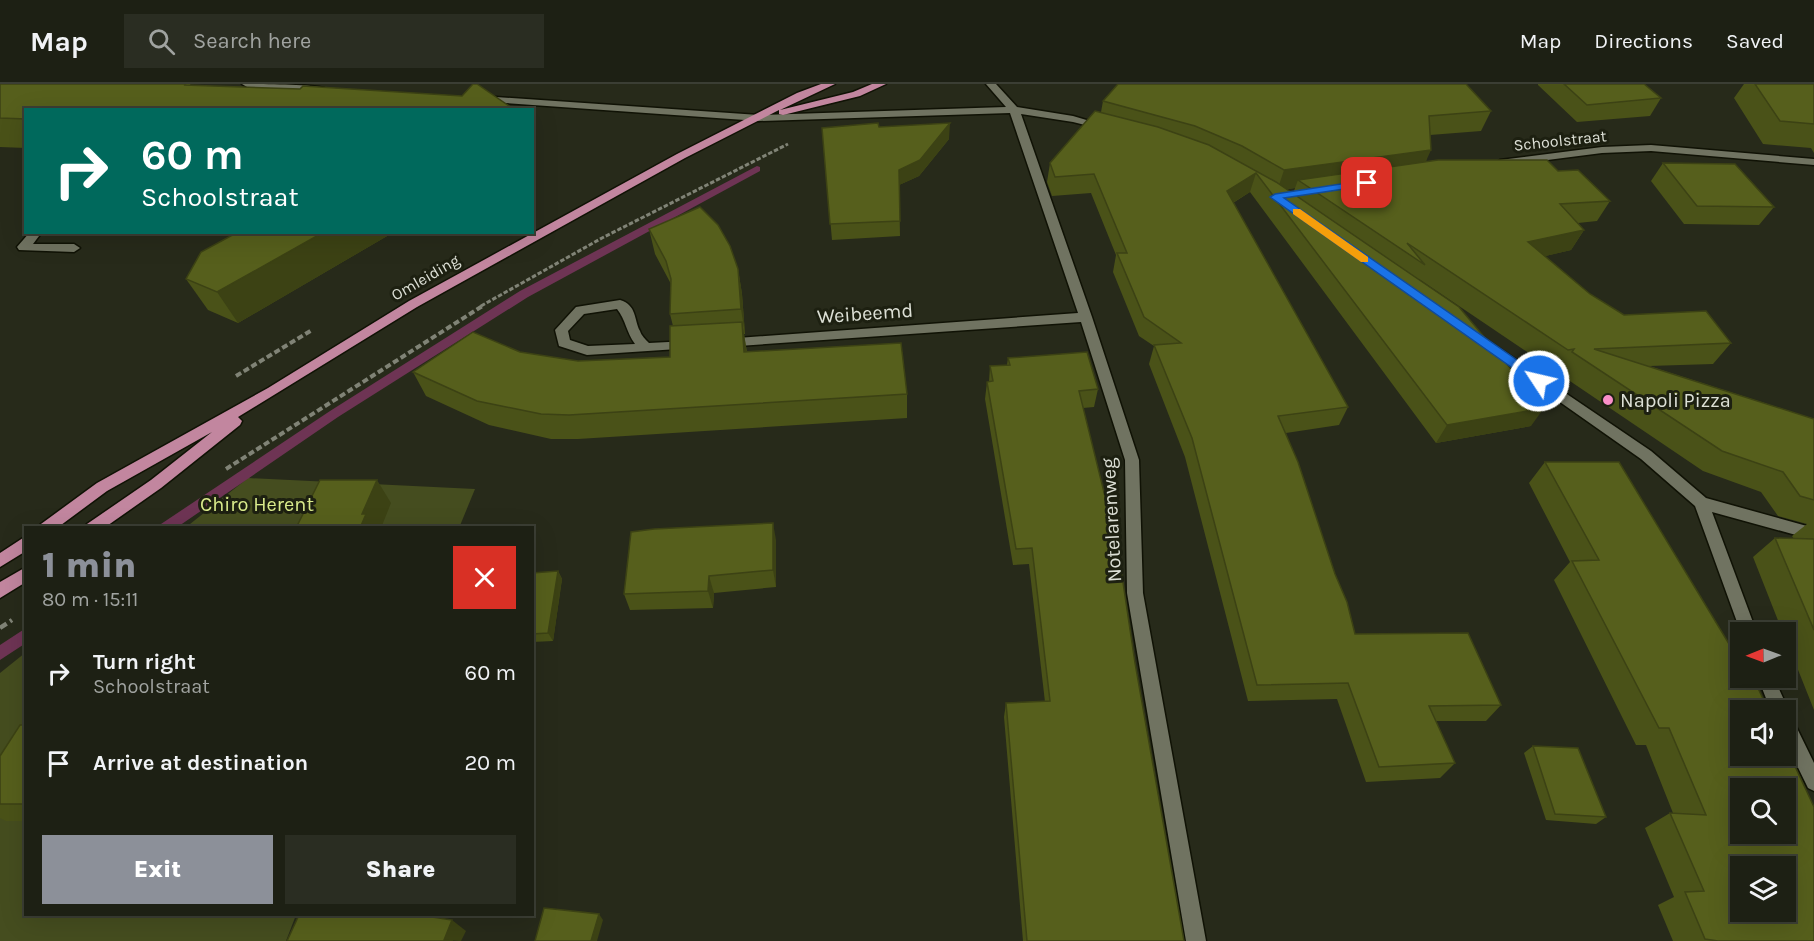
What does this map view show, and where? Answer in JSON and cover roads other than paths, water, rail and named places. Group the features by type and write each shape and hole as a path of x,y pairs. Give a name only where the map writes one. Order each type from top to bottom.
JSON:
{"main road":[{"name":"Omleiding","path":"49,526 102,487 273,392 413,304 681,156 801,95 830,84"},
{"name":"Omleiding","path":"759,118 856,94 881,84"},
{"name":"Omleiding","path":"95,526 156,484 273,392"},
{"path":"0,561 24,544"},
{"path":"0,591 24,574"}],"street":[{"path":"248,84 331,89"},
{"path":"991,84 1014,110"},
{"path":"473,99 759,118 1014,110 1073,119 1114,129"},
{"name":"Notelarenweg","path":"1014,110 1086,317 1132,460 1136,592 1196,941"},
{"name":"Schoolstraat","path":"1494,164 1602,150 1651,148 1814,162"},
{"path":"35,234 23,247 74,248"},
{"name":"Weibeemd","path":"646,348 633,332 631,317 620,304 580,310 561,330 564,344 587,351 646,348 1086,317"},
{"path":"1469,332 1646,455 1701,503 1814,534"},
{"path":"1701,503 1745,622"},
{"path":"1796,745 1814,782"}],"waterway":[{"path":"169,526 334,414 524,294 757,169"},
{"path":"0,653 24,635"}],"place":[{"name":"Napoli Pizza","path":"1608,400"}],"park label":[{"name":"Chiro Herent","path":"257,504"}]}
